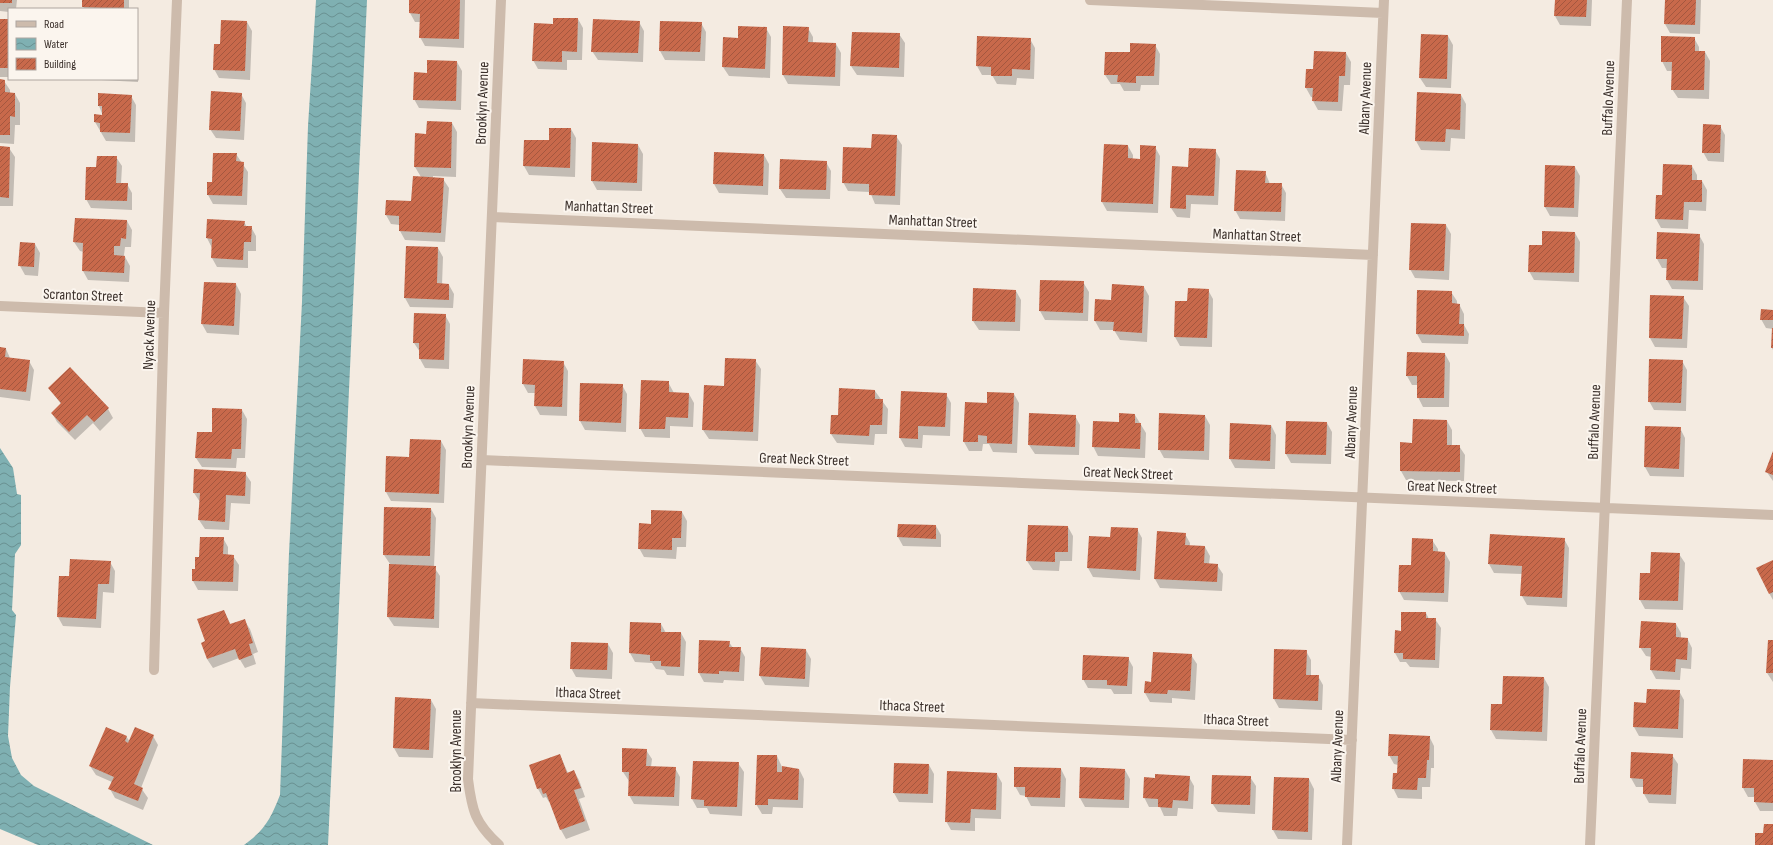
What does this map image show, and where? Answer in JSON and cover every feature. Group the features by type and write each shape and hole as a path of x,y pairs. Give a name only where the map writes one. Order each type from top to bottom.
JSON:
{"street":[{"name":"Nyack Avenue","path":"154,670 164,313 178,0"},
{"name":"Brooklyn Avenue","path":"499,845 484,832 472,807 468,779 502,0"},
{"path":"1090,0 1384,12"},
{"name":"Albany Avenue","path":"1347,845 1384,0"},
{"name":"Buffalo Avenue","path":"1590,845 1627,0"},
{"name":"Manhattan Street","path":"492,217 1373,255"},
{"name":"Scranton Street","path":"0,306 164,313"},
{"name":"Great Neck Street","path":"482,460 1773,516"},
{"name":"Ithaca Street","path":"471,702 1352,740"}],"water":[{"path":"316,0 367,0 328,845 244,845 262,829 274,810 280,795 289,553 302,302 308,126"},
{"path":"0,448 13,468 17,494 21,495 21,545 15,554 12,610 16,615 10,687 8,736 12,758 21,775 34,786 153,845 38,845 0,829"}],"building":[{"path":"0,0 12,0 12,3 0,3"},
{"path":"82,0 124,0 124,8 82,7"},
{"path":"409,0 460,0 459,39 419,38 420,14 409,13"},
{"path":"1555,0 1587,0 1586,17 1554,16"},
{"path":"1665,0 1696,0 1695,25 1664,24"},
{"path":"553,18 578,18 577,52 562,51 562,62 532,61 534,23 553,24"},
{"path":"0,19 8,19 8,68 0,68"},
{"path":"593,19 640,21 638,53 591,52"},
{"path":"221,20 247,21 245,71 213,70 214,44 220,44"},
{"path":"660,21 702,22 700,52 659,51"},
{"path":"738,26 767,27 765,69 722,67 723,37 738,38"},
{"path":"783,26 809,27 808,42 836,43 835,77 782,75"},
{"path":"852,32 900,33 899,68 850,66"},
{"path":"1421,34 1448,35 1447,79 1419,78"},
{"path":"977,36 1031,38 1030,70 1012,69 1012,76 991,76 991,67 976,66"},
{"path":"1661,36 1695,37 1695,51 1705,51 1704,90 1671,90 1672,62 1661,62"},
{"path":"1130,43 1156,44 1154,76 1136,76 1136,83 1117,82 1118,75 1104,75 1105,52 1130,52"},
{"path":"1314,51 1346,52 1345,76 1339,76 1338,102 1312,101 1313,88 1305,88 1306,69 1313,69"},
{"path":"427,60 457,61 456,101 413,100 414,72 427,73"},
{"path":"0,79 5,80 5,92 15,93 15,117 10,116 10,135 0,135"},
{"path":"211,91 242,93 240,131 209,130"},
{"path":"1417,92 1461,94 1460,130 1446,129 1445,142 1415,141"},
{"path":"98,93 132,95 130,133 100,132 100,123 94,122 94,114 102,115 102,106 98,106"},
{"path":"427,121 452,122 451,168 414,167 415,133 426,134"},
{"path":"1703,124 1721,125 1720,153 1702,153"},
{"path":"549,128 571,128 570,168 523,166 524,140 549,140"},
{"path":"872,134 897,135 895,196 869,195 869,184 842,183 843,147 871,148"},
{"path":"592,142 638,144 637,183 591,181"},
{"path":"1104,144 1128,145 1128,158 1140,159 1140,145 1156,146 1153,204 1101,202"},
{"path":"0,146 10,147 9,198 0,197"},
{"path":"1189,148 1216,149 1214,196 1186,195 1186,209 1170,208 1172,166 1188,167"},
{"path":"714,152 764,154 763,186 713,184"},
{"path":"213,153 237,153 236,161 244,162 242,196 207,195 207,182 212,182"},
{"path":"97,156 117,156 116,183 128,183 127,201 85,200 86,167 96,167"},
{"path":"780,159 827,161 826,190 779,189"},
{"path":"1663,164 1692,165 1692,180 1702,180 1702,202 1684,202 1683,220 1655,219 1656,195 1662,195"},
{"path":"1545,165 1575,166 1574,208 1544,207"},
{"path":"1236,170 1266,171 1265,183 1282,183 1281,212 1234,211"},
{"path":"413,176 444,178 441,233 399,231 399,216 385,215 386,200 411,201"},
{"path":"75,218 127,220 126,239 121,238 120,246 114,246 114,255 125,256 124,273 82,271 83,243 73,242"},
{"path":"207,219 245,221 244,226 252,226 251,242 244,242 243,260 211,258 212,239 206,238"},
{"path":"1411,223 1446,224 1444,271 1409,270"},
{"path":"1542,231 1575,232 1574,273 1528,272 1529,245 1542,245"},
{"path":"1657,232 1700,234 1698,281 1666,280 1667,259 1656,259"},
{"path":"20,242 35,243 34,267 18,266"},
{"path":"406,246 438,247 437,283 449,284 449,300 404,298"},
{"path":"1040,280 1084,281 1083,313 1039,311"},
{"path":"204,282 236,283 234,326 201,324"},
{"path":"1112,284 1144,286 1142,333 1113,331 1114,322 1094,321 1095,299 1111,300"},
{"path":"973,288 1016,290 1015,322 972,321"},
{"path":"1188,288 1209,289 1207,338 1174,337 1175,301 1187,301"},
{"path":"1417,290 1452,291 1452,303 1460,304 1459,324 1464,324 1464,336 1416,334"},
{"path":"1650,295 1684,296 1682,339 1649,338"},
{"path":"1761,309 1773,310 1773,320 1760,320"},
{"path":"414,313 446,314 444,360 419,359 419,343 413,343"},
{"path":"1772,328 1773,348 1771,348"},
{"path":"0,347 6,348 5,357 30,360 26,392 0,389"},
{"path":"1407,352 1445,353 1444,398 1417,398 1417,376 1406,376"},
{"path":"725,358 756,359 753,432 702,430 704,385 724,386"},
{"path":"523,359 564,361 562,407 534,406 535,385 522,384"},
{"path":"1649,359 1683,360 1681,403 1648,402"},
{"path":"70,367 109,408 94,422 87,415 69,432 51,413 61,403 48,388"},
{"path":"641,380 669,381 669,392 689,393 688,418 666,417 665,429 639,429"},
{"path":"580,383 623,384 621,423 579,421"},
{"path":"839,388 875,390 875,399 883,399 882,425 870,425 869,436 830,434 831,415 838,415"},
{"path":"901,391 947,393 945,427 918,426 918,439 899,438"},
{"path":"987,392 1014,393 1012,444 987,443 987,436 978,435 978,442 963,442 965,402 987,403"},
{"path":"212,408 242,409 241,449 232,449 231,459 195,458 197,432 212,432"},
{"path":"1029,413 1076,415 1075,447 1028,445"},
{"path":"1119,413 1135,414 1135,423 1141,423 1140,449 1092,447 1093,421 1119,422"},
{"path":"1159,413 1205,415 1204,451 1158,450"},
{"path":"1413,419 1447,420 1447,445 1460,445 1460,472 1400,471 1400,442 1412,443"},
{"path":"1286,421 1327,422 1326,455 1285,454"},
{"path":"1230,423 1271,425 1270,461 1229,459"},
{"path":"1645,426 1681,427 1679,469 1644,467"},
{"path":"410,439 441,440 439,494 385,492 386,456 409,457"},
{"path":"1773,451 1773,475 1765,472"},
{"path":"194,469 246,472 245,496 226,495 225,522 198,520 200,493 193,493"},
{"path":"384,507 431,508 430,556 383,555"},
{"path":"651,510 682,511 681,538 672,538 672,550 638,549 639,523 651,524"},
{"path":"898,524 936,525 936,539 897,537"},
{"path":"1028,525 1068,526 1068,552 1055,552 1055,562 1026,561"},
{"path":"1111,527 1138,528 1136,571 1087,568 1089,536 1110,537"},
{"path":"1157,531 1186,533 1185,545 1205,546 1204,563 1218,564 1217,582 1154,579"},
{"path":"1490,534 1565,538 1562,598 1520,596 1522,566 1488,564"},
{"path":"200,537 224,537 223,554 234,555 233,582 192,581 192,569 195,569 195,557 199,557"},
{"path":"1412,538 1433,539 1433,551 1445,552 1444,593 1398,592 1399,565 1411,565"},
{"path":"1651,552 1680,553 1678,601 1639,600 1640,573 1650,573"},
{"path":"70,559 111,561 109,584 98,584 96,619 57,617 59,576 69,576"},
{"path":"1773,560 1773,592 1769,594 1756,568"},
{"path":"389,564 436,566 434,619 387,617"},
{"path":"224,610 230,624 245,619 253,643 249,644 252,655 239,660 235,649 207,659 201,643 205,641 197,619"},
{"path":"1401,612 1426,612 1426,618 1436,618 1435,660 1403,659 1403,653 1394,653 1395,630 1401,631"},
{"path":"1641,621 1676,623 1676,637 1688,638 1687,660 1676,659 1675,672 1650,670 1651,648 1639,648"},
{"path":"630,622 661,623 661,632 681,632 680,667 661,666 661,661 650,661 650,655 629,653"},
{"path":"699,640 730,641 729,647 741,647 739,672 719,671 719,674 698,673"},
{"path":"1768,640 1773,640 1773,673 1766,673"},
{"path":"571,642 608,643 607,670 570,669"},
{"path":"761,647 806,649 805,679 759,676"},
{"path":"1274,649 1307,650 1306,675 1319,675 1318,701 1273,699"},
{"path":"1153,652 1192,654 1190,691 1168,690 1167,694 1144,693 1145,681 1151,682"},
{"path":"1083,655 1129,657 1127,686 1107,685 1107,680 1082,680"},
{"path":"1503,676 1544,677 1542,732 1490,730 1491,704 1502,704"},
{"path":"1647,689 1680,690 1678,729 1633,727 1634,702 1646,703"},
{"path":"395,697 431,699 429,750 393,748"},
{"path":"106,727 127,736 125,741 128,743 135,727 154,735 134,784 143,788 138,801 108,789 114,777 89,766"},
{"path":"1389,734 1430,736 1429,760 1427,760 1426,778 1418,778 1417,790 1392,789 1393,773 1397,773 1398,756 1388,756"},
{"path":"622,748 647,749 646,766 676,767 674,797 628,796 629,772 622,772"},
{"path":"1631,752 1673,754 1671,795 1643,794 1643,779 1630,778"},
{"path":"560,754 567,773 574,770 581,788 574,790 585,821 560,830 546,793 543,794 541,788 537,789 529,765"},
{"path":"757,755 777,755 777,772 782,772 782,766 799,769 798,800 768,799 768,805 755,805"},
{"path":"1743,759 1773,760 1773,803 1754,802 1754,788 1742,788"},
{"path":"693,761 739,762 737,807 704,806 704,800 691,799"},
{"path":"894,763 929,764 928,794 893,793"},
{"path":"1014,767 1061,768 1060,798 1025,797 1025,787 1014,787"},
{"path":"1080,767 1125,769 1124,800 1079,798"},
{"path":"947,771 997,773 996,810 971,809 970,823 945,822"},
{"path":"1155,774 1190,776 1188,801 1173,800 1172,808 1158,807 1158,799 1143,798 1144,777 1155,778"},
{"path":"1212,775 1251,776 1250,805 1211,804"},
{"path":"1274,777 1309,778 1308,832 1272,830"},
{"path":"1764,824 1773,824 1773,845 1755,845 1755,833 1763,833"}]}
